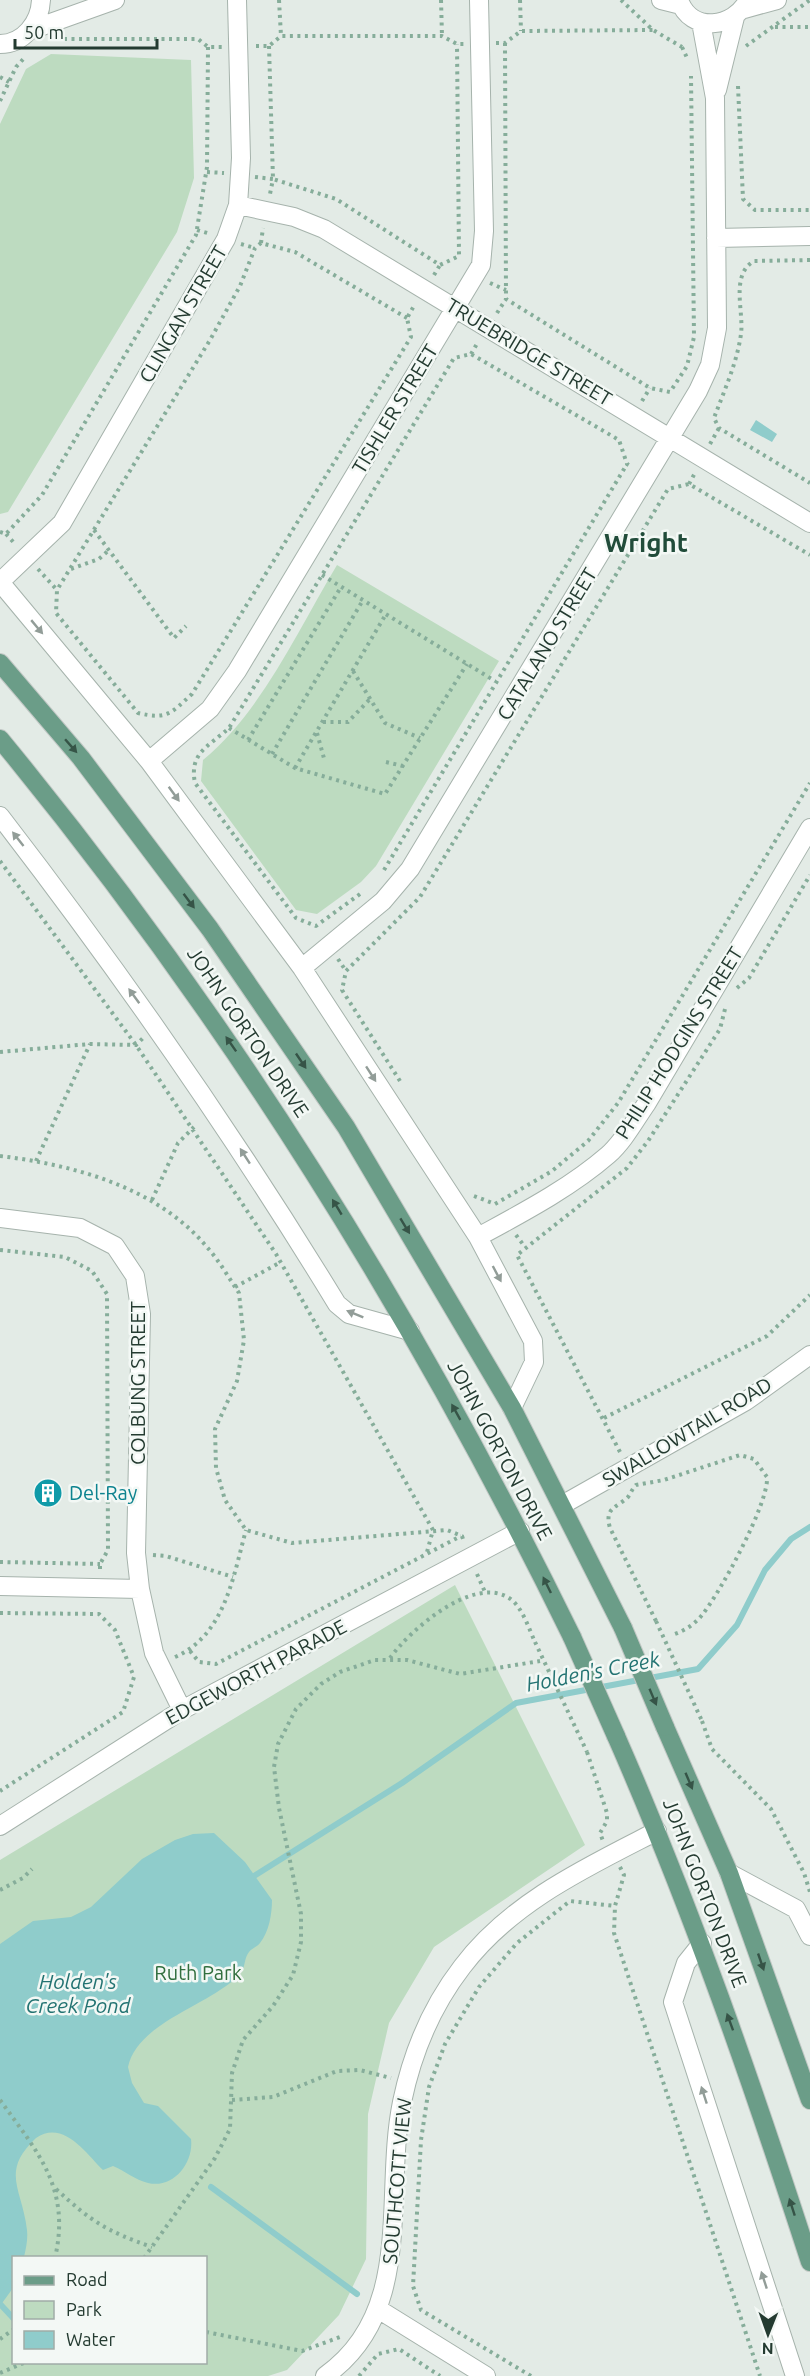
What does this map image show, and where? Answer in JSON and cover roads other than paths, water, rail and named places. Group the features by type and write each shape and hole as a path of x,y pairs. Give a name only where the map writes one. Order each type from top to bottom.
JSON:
{"main road":[{"name":"JOHN GORTON DRIVE","path":"0,663 81,758 210,929 281,1030 346,1128 512,1408 623,1628 666,1727 729,1874 810,2100"},
{"name":"JOHN GORTON DRIVE","path":"0,739 58,809 154,935 236,1051 309,1162 410,1331 520,1531 572,1637 616,1736 702,1943 753,2084 810,2262"}],"street":[{"path":"26,41 38,17 41,0"},
{"path":"0,58 26,41 115,0"},
{"name":"CLINGAN STREET","path":"0,582 62,523 226,239 238,205 241,158 237,0"},
{"name":"TISHLER STREET","path":"149,761 210,709 237,671 481,265 484,231 479,0"},
{"path":"661,0 680,2 693,18 701,22 718,23 742,9 777,0"},
{"name":"CATALANO STREET","path":"715,98 742,9"},
{"name":"CATALANO STREET","path":"302,968 383,900 410,869 670,438 710,365 717,328 715,98 701,22"},
{"path":"0,44 26,41"},
{"name":"TRUEBRIDGE STREET","path":"238,205 294,217 324,229 810,523"},
{"path":"716,238 810,236"},
{"name":"JOHN GORTON DRIVE","path":"0,582 149,761 302,968 478,1237 534,1341 534,1362 512,1408"},
{"path":"0,816 137,1000 212,1106 337,1304 350,1314 410,1331"},
{"name":"PHILIP HODGINS STREET","path":"478,1237 545,1199 608,1155 625,1135 647,1103 810,828"},
{"name":"COLBUNG STREET","path":"0,1218 80,1227 115,1246 135,1276 141,1314 136,1553 140,1589 154,1653 182,1710"},
{"name":"SWALLOWTAIL ROAD","path":"562,1505 746,1401 810,1355"},
{"name":"EDGEWORTH PARADE","path":"0,1826 182,1710 520,1531"},
{"path":"0,1586 140,1589"},
{"name":"SOUTHCOTT VIEW","path":"325,2376 348,2356 378,2309 390,2266 397,2141 407,2082 413,2059 433,2011 477,1948 515,1913 558,1884 657,1831"},
{"path":"729,1874 796,1909 810,1936"},
{"path":"702,1943 686,1964 673,2002 795,2376"},
{"path":"378,2309 486,2376"}],"water":[{"path":"756,420 777,434 772,442 750,430"},
{"name":"Holden's Creek Pond","path":"214,1833 245,1862 272,1900 271,1917 263,1939 250,1951 237,1977 211,1996 154,2030 133,2053 128,2067 132,2083 144,2103 158,2106 191,2139 189,2157 180,2172 173,2178 157,2184 148,2183 113,2166 103,2170 81,2147 65,2135 46,2133 36,2138 25,2150 16,2171 16,2181 27,2230 24,2256 12,2256 12,2289 0,2306 0,1944 33,1921 71,1917 91,1907 142,1859 175,1840 193,1834"}],"waterway":[{"name":"Holden's Creek","path":"254,1876 402,1783 516,1703 698,1669 737,1625 765,1570 791,1539 810,1527"},
{"path":"211,2187 357,2294"},
{"path":"1,2305 12,2317"}],"place":[{"name":"Del-Ray","path":"48,1493"}],"district":[{"name":"Wright","path":"646,543"}],"park label":[{"name":"Ruth Park","path":"198,1973"}]}
